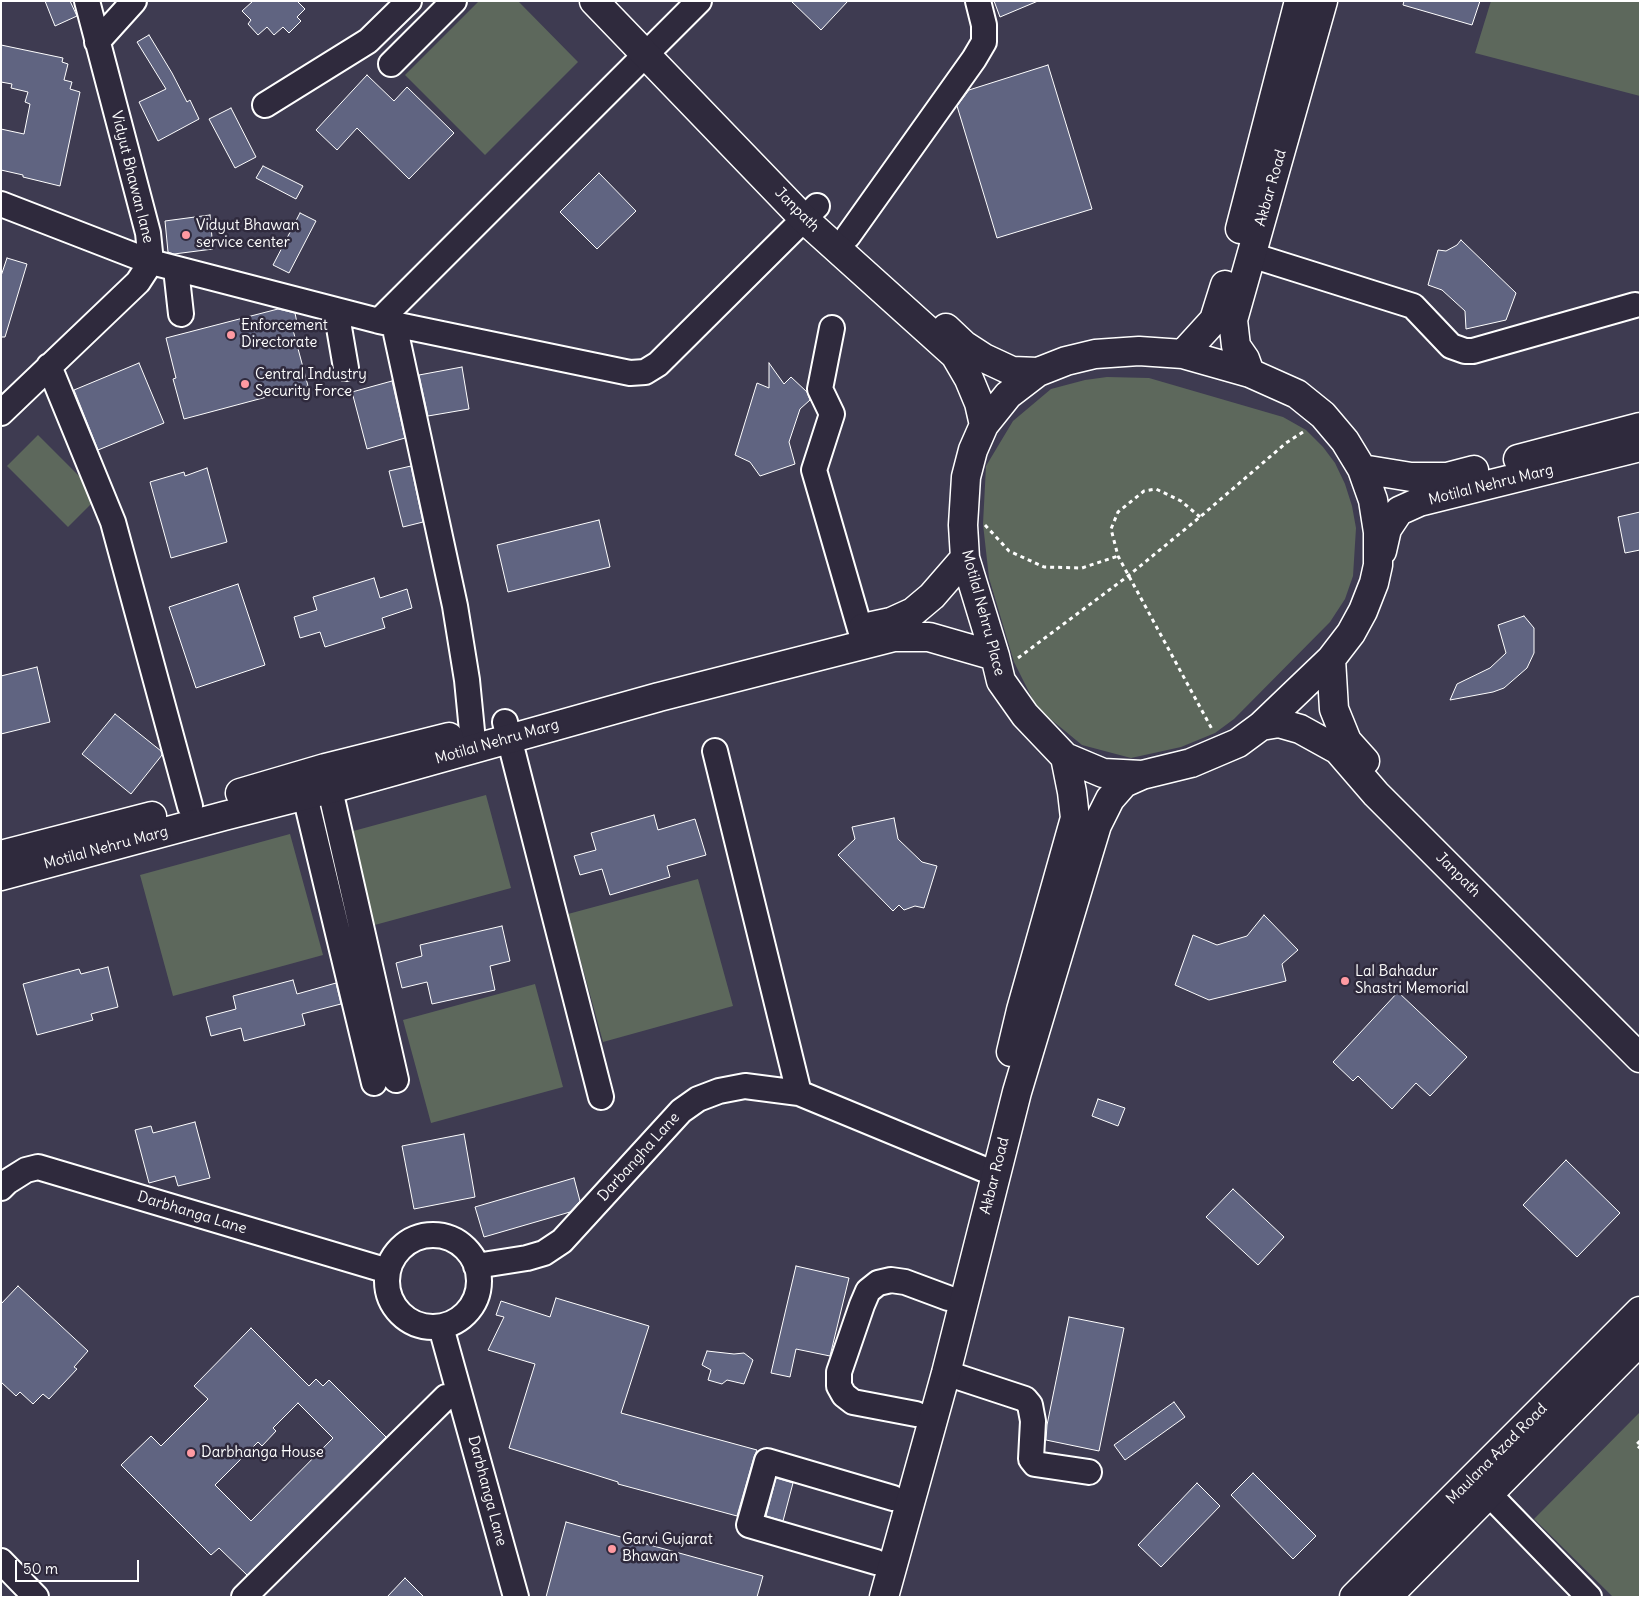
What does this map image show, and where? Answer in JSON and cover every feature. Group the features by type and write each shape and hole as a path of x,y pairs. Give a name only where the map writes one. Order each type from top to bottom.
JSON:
{"main road":[{"name":"Janpath","path":"594,1 649,50 955,356 969,379 979,403 984,425"},
{"name":"Janpath","path":"610,1 649,50"},
{"name":"Akbar Road","path":"1183,354 1214,320 1221,301 1299,1"},
{"name":"Akbar Road","path":"1250,373 1245,358 1236,346 1233,320 1323,1"},
{"name":"Janpath","path":"811,212 848,236 964,345 984,358 1012,371 1038,372"},
{"name":"Motilal Nehru Place","path":"1139,351 1183,354 1250,373 1297,394 1323,415 1345,441 1362,470 1373,500 1378,532 1378,564 1374,583 1363,611 1351,633 1331,659 1261,726 1238,743 1191,763 1142,775 1103,773 1065,757 1025,715 1001,681 1004,659 965,558 963,525 966,477 973,450 984,425 1008,395 1038,372 1066,361 1095,354 1139,351"},
{"name":"Motilal Nehru Marg","path":"1362,470 1381,471 1412,477 1447,477 1640,427"},
{"name":"Motilal Nehru Marg","path":"1378,564 1388,529 1399,512 1419,502 1640,448"},
{"name":"Motilal Nehru Marg","path":"1,855 190,806 315,782 890,622 914,612 932,596 965,558"},
{"name":"Motilal Nehru Marg","path":"1,876 224,816 315,782 472,731 507,730 668,695 894,637 929,637 1004,659"},
{"name":"Janpath","path":"1331,659 1334,709 1347,741 1640,1032"},
{"name":"Janpath","path":"1261,726 1279,723 1300,729 1338,750 1376,794 1640,1058"},
{"name":"Akbar Road","path":"866,1597 984,1169 1021,1010 1075,818 1065,757"},
{"name":"Akbar Road","path":"884,1597 946,1373 1017,1092 1097,825 1110,799 1124,783 1142,775"},
{"name":"Maulana Azad Road","path":"1354,1597 1640,1311"},
{"name":"Maulana Azad Road","path":"1387,1597 1640,1341"}],"street":[{"name":"Vidyut Bhawan lane","path":"1,413 138,282 151,262 148,233 87,1"},
{"path":"97,42 134,1"},
{"path":"264,105 368,41 409,1"},
{"path":"391,64 454,1"},
{"path":"387,323 649,50 699,1"},
{"path":"848,236 974,59 984,42 984,26 978,1"},
{"path":"1,204 151,262 176,269 387,323 630,374 645,372 658,364 811,212"},
{"path":"1251,255 1413,306 1451,346 1465,352 1635,305"},
{"path":"176,269 181,314"},
{"path":"336,310 346,368"},
{"path":"387,323 455,606 467,680 472,731"},
{"path":"832,328 820,389 832,414 814,470 860,629"},
{"path":"49,366 113,522 190,806"},
{"path":"507,730 600,1097"},
{"path":"715,751 799,1093"},
{"path":"315,782 385,1081"},
{"name":"Darbangha Lane","path":"476,1266 527,1258 544,1253 562,1241 681,1111 698,1099 718,1091 745,1086 799,1093 984,1169"},
{"name":"Darbhanga Lane","path":"1,1188 26,1170 38,1167 388,1271"},
{"path":"425,1236 443,1236 460,1243 472,1256 479,1273 478,1291 471,1308 458,1320 441,1327 423,1326 406,1319 394,1306 388,1290 388,1271 395,1255 408,1242 425,1236"},
{"path":"916,1414 853,1402 844,1395 839,1386 839,1372 868,1291 878,1284 890,1280 905,1282 948,1298"},
{"name":"Darbhanga Lane","path":"441,1327 516,1597"},
{"path":"946,1373 1025,1399 1030,1405 1033,1421 1030,1460 1034,1464 1089,1472"},
{"path":"244,1597 446,1397"},
{"path":"876,1562 749,1525 768,1461 893,1498"},
{"path":"1490,1494 1589,1597"},
{"path":"1,1561 36,1597"},
{"path":"1,1582 15,1597"}],"path":[{"path":"1004,659 1031,647 1128,576 1200,518 1286,443 1306,430"},
{"path":"1200,518 1181,501 1156,489 1144,491 1118,512 1110,530 1118,556 1128,576 1215,733 1222,750"},
{"path":"983,524 1009,551 1044,567 1082,568 1118,556"},
{"path":"1640,1441 1636,1445 1640,1448"}],"green space":[{"path":"479,1 518,1 578,62 485,155 405,75"},
{"path":"1491,1 1640,1 1640,96 1475,53"},
{"path":"1107,377 1149,378 1283,417 1306,430 1323,447 1335,463 1345,484 1356,528 1353,576 1345,599 1330,622 1234,719 1215,733 1181,747 1131,758 1082,745 1037,708 1014,662 989,578 983,524 986,466 1013,421 1051,389 1085,380"},
{"path":"38,435 99,496 68,527 7,466"},
{"path":"486,795 511,888 371,926 346,833"},
{"path":"290,834 323,955 173,996 140,875"},
{"path":"698,879 733,1006 603,1042 568,914"},
{"path":"535,984 563,1087 431,1123 403,1020"},
{"path":"1640,1412 1640,1597 1613,1597 1534,1519"}],"building":[{"path":"45,1 70,1 77,16 55,26"},
{"path":"253,1 297,1 305,9 297,17 301,21 289,33 283,27 274,35 267,27 258,35 248,24 251,20 242,11"},
{"path":"791,1 848,1 821,30"},
{"path":"994,1 1038,1 1000,17"},
{"path":"1404,1 1480,1 1472,25 1403,5"},
{"path":"149,35 187,102 190,100 199,119 158,141 139,102 166,89 137,42"},
{"path":"1,45 63,58 62,62 68,64 64,80 72,82 70,89 80,92 60,186 1,170 1,129 24,134 30,104 25,102 28,92 11,88 12,84 1,82"},
{"path":"1048,65 1092,209 997,238 957,106 969,90"},
{"path":"367,75 394,101 407,87 454,133 409,179 357,128 337,150 316,130"},
{"path":"231,108 256,157 235,168 209,119"},
{"path":"263,166 303,186 296,199 256,178"},
{"path":"599,173 636,211 597,249 560,212"},
{"path":"300,213 316,221 289,273 273,265"},
{"path":"210,215 213,249 174,254 168,252 165,221"},
{"path":"1461,240 1516,293 1506,320 1466,329 1465,311 1442,290 1428,285 1438,250 1446,251 1457,245"},
{"path":"7,258 27,264 5,337 1,337 1,276"},
{"path":"278,309 295,313 298,328 293,330 308,386 184,419 173,379 176,378 166,338"},
{"path":"139,363 164,423 98,450 74,390"},
{"path":"769,363 784,384 791,377 807,392 810,400 800,409 789,442 795,464 760,476 750,462 735,455 757,383 769,388"},
{"path":"462,367 469,409 428,416 419,375"},
{"path":"392,381 405,438 367,449 352,392"},
{"path":"411,466 423,522 403,527 389,471"},
{"path":"207,468 227,542 171,558 150,482 184,472 185,476"},
{"path":"1640,512 1640,550 1625,553 1618,517"},
{"path":"599,520 610,567 508,592 497,545"},
{"path":"374,578 380,598 407,589 412,608 382,618 385,628 325,647 320,632 300,638 294,617 317,610 313,597"},
{"path":"238,584 265,665 196,688 169,607"},
{"path":"1524,616 1534,628 1534,653 1527,668 1504,688 1493,692 1450,700 1457,684 1490,668 1506,653 1498,625"},
{"path":"37,667 50,722 1,734 1,676"},
{"path":"115,714 161,751 162,755 131,794 82,754"},
{"path":"654,815 658,830 695,819 706,855 667,866 670,877 610,895 602,869 580,875 574,856 596,850 591,833"},
{"path":"894,818 898,839 922,862 937,866 924,908 915,906 904,910 899,905 893,911 838,855 855,839 852,827"},
{"path":"1264,915 1298,950 1282,964 1286,981 1209,1000 1175,985 1193,935 1217,945 1247,936"},
{"path":"502,926 510,961 490,966 495,990 432,1004 427,982 402,988 396,963 422,956 420,945"},
{"path":"108,967 118,1007 91,1014 93,1020 37,1035 23,984 79,969 81,974"},
{"path":"293,980 297,994 336,983 341,1004 302,1014 305,1025 244,1041 241,1028 211,1036 206,1017 236,1009 233,996"},
{"path":"1398,992 1467,1057 1430,1096 1416,1083 1392,1109 1358,1076 1353,1081 1333,1062"},
{"path":"1098,1099 1125,1108 1118,1126 1092,1116"},
{"path":"195,1122 210,1178 178,1186 175,1176 149,1183 135,1130 151,1126 153,1133"},
{"path":"464,1134 475,1197 414,1209 402,1146"},
{"path":"1566,1160 1620,1213 1577,1257 1523,1205"},
{"path":"574,1178 580,1201 570,1212 484,1237 475,1207"},
{"path":"1233,1189 1284,1237 1258,1265 1206,1217"},
{"path":"796,1266 849,1278 830,1356 796,1349 790,1377 771,1373"},
{"path":"18,1286 88,1351 74,1367 77,1369 49,1399 43,1394 33,1404 20,1392 16,1396 1,1382 1,1304"},
{"path":"556,1298 649,1326 621,1413 757,1450 737,1516 618,1484 618,1482 509,1448 535,1364 488,1350 504,1317 496,1315 501,1301 550,1317"},
{"path":"1069,1317 1124,1328 1099,1451 1046,1440 1047,1425"},
{"name":"Darbhanga House","path":"251,1328 309,1386 316,1379 323,1386 329,1380 386,1437 247,1575 219,1548 211,1555 121,1465 151,1436 161,1446 208,1399 194,1386","holes":["298,1403 333,1438 251,1521 215,1485 258,1442 262,1446 276,1431 273,1428"]},
{"path":"707,1351 734,1354 744,1353 753,1360 744,1384 727,1380 722,1384 708,1380 711,1370 702,1365"},
{"path":"1174,1402 1185,1417 1125,1460 1114,1445"},
{"path":"1253,1473 1316,1536 1293,1559 1231,1495"},
{"path":"776,1478 793,1483 783,1521 766,1516"},
{"path":"1197,1483 1220,1506 1161,1567 1138,1545"},
{"name":"Garvi Gujarat Bhawan","path":"566,1522 763,1576 757,1597 546,1597"},
{"path":"405,1578 424,1597 387,1597"}],"place":[{"name":"Vidyut Bhawan service center","path":"186,235"},
{"name":"Enforcement Directorate","path":"231,335"},
{"name":"Central Industry Security Force","path":"245,384"},
{"name":"Lal Bahadur Shastri Memorial","path":"1345,981"},
{"name":"Darbhanga House","path":"191,1453"},
{"name":"Garvi Gujarat Bhawan","path":"612,1549"}]}
